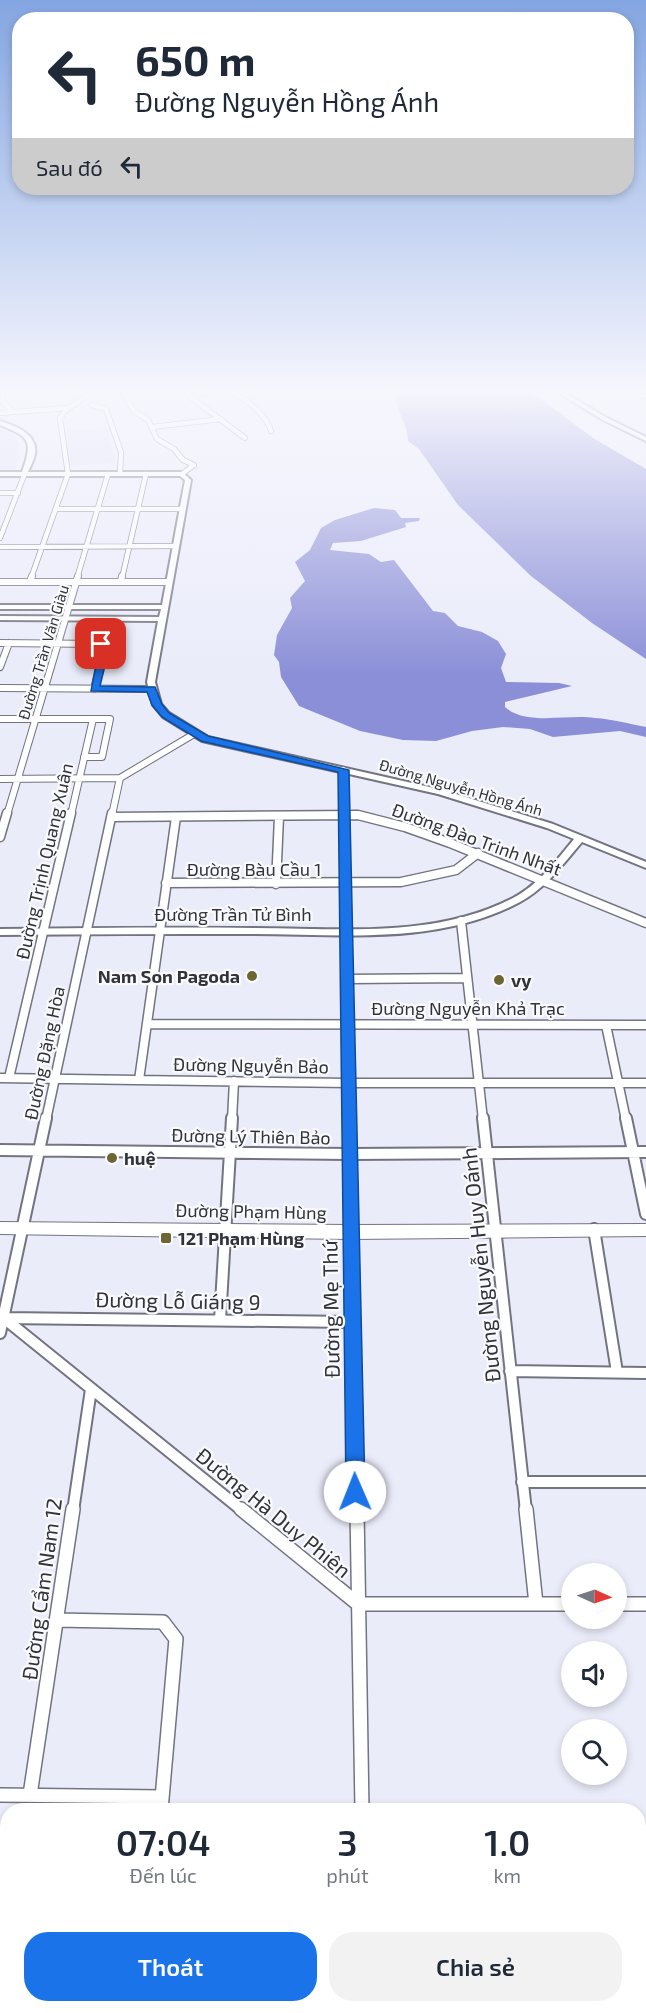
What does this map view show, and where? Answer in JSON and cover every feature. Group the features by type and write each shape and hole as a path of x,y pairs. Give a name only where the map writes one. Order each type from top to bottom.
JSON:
{"main road":[{"name":"Đường Phạm Hùng","path":"0,1228 350,1232 495,1229 646,1230"}],"street":[{"path":"0,538 21,487"},
{"path":"30,582 64,487"},
{"name":"Đường Trần Văn Giàu","path":"0,837 104,487"},
{"path":"121,582 143,487"},
{"path":"0,688 152,689 163,607 187,487"},
{"path":"0,493 18,493"},
{"path":"56,509 182,509"},
{"path":"0,547 175,546"},
{"path":"0,582 168,582"},
{"path":"0,607 163,607"},
{"path":"0,618 161,619"},
{"path":"0,643 104,646 94,689"},
{"path":"0,667 9,643"},
{"name":"Đường Nguyễn Hồng Ánh","path":"152,689 157,705 166,715 194,734 218,743 440,792 580,838 646,865"},
{"path":"0,719 93,719"},
{"name":"Đường Trịnh Quang Xuân","path":"4,1078 43,932 79,779 84,757 93,719 110,719 102,757 84,757"},
{"path":"0,779 120,778 194,734"},
{"name":"Đường Mẹ Thứ","path":"343,770 362,1803"},
{"name":"Đường Đặng Hòa","path":"0,1333 120,778"},
{"name":"Đường Đào Trinh Nhất","path":"111,817 344,815 379,819 425,831 478,854 547,878 646,923"},
{"path":"139,1080 176,817"},
{"path":"276,884 279,817"},
{"name":"Đường Trần Tử Bình","path":"0,932 347,931 406,929 461,921 517,901 547,878 580,838"},
{"name":"Đường Bàu Cầu 1","path":"166,883 346,884 419,880 456,870 478,854"},
{"name":"Đường Nguyễn Huy Oánh","path":"461,921 536,1604"},
{"path":"348,979 467,978"},
{"name":"Đường Nguyễn Khả Trạc","path":"147,1024 646,1025"},
{"path":"606,1025 646,1214"},
{"name":"Đường Nguyễn Bảo","path":"4,1078 349,1083 646,1083"},
{"path":"220,1320 234,1081"},
{"name":"Đường Lý Thiên Bảo","path":"0,1150 350,1154 646,1152"},
{"path":"594,1230 616,1372"},
{"name":"Đường Lỗ Giáng 9","path":"2,1316 352,1322"},
{"name":"Đường Hà Duy Phiên","path":"2,1316 358,1604"},
{"path":"510,1371 646,1373"},
{"name":"Đường Cẩm Nam 12","path":"30,1796 91,1389"},
{"path":"522,1482 646,1482"},
{"path":"358,1604 561,1604"},
{"path":"627,1604 646,1604"},
{"path":"56,1620 163,1622 176,1639 162,1803"},
{"path":"0,1795 146,1803"}],"water":[{"path":"445,487 646,487 646,659 592,623 531,576 458,505"},
{"path":"374,508 395,510 401,518 420,518 419,521 405,523 406,527 361,541 333,543 330,550 369,554 381,562 394,560 433,611 445,613 458,626 482,632 498,641 506,654 501,668 506,682 559,683 572,686 505,702 505,707 514,713 535,718 584,717 614,720 646,727 646,737 620,731 553,737 530,729 503,727 472,731 436,741 403,740 360,731 299,706 281,677 279,662 274,655 277,635 292,608 290,598 305,581 295,562 310,550 321,528 335,520"}],"place":[{"name":"Nam Son Pagoda","path":"252,976"},
{"name":"vy","path":"499,980"},
{"name":"huệ","path":"112,1158"},
{"name":"121 Phạm Hùng","path":"166,1238"}],"route":[{"path":"101,644 104,649 94,689 152,689 157,705 166,715 180,726 205,739 343,770 349,1017 355,1492"}]}
